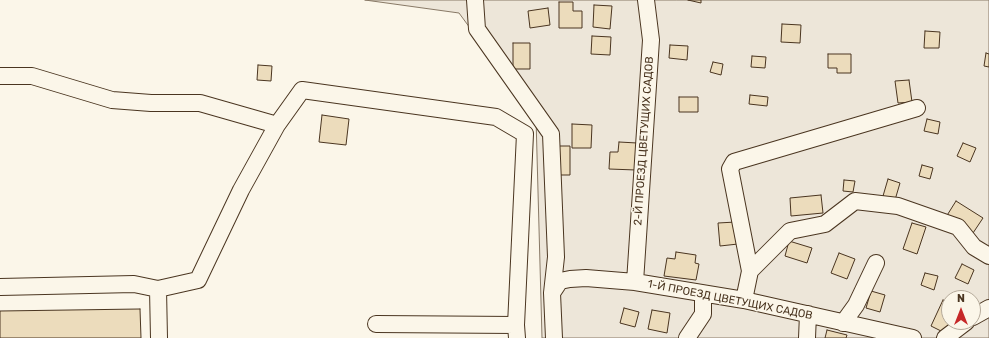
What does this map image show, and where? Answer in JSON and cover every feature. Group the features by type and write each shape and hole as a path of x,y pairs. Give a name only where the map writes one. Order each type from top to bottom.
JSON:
{"street":[{"path":"475,0 477,29 551,134 556,258 552,294 554,338"},
{"name":"2-Й ПРОЕЗД ЦВЕТУЩИХ САДОВ","path":"635,282 651,40 646,0"},
{"path":"0,76 32,76 112,100 151,103 200,103 277,125"},
{"path":"0,287 134,284 158,289 198,280 241,190 277,125 302,90 496,117 525,134 516,331 376,324"},
{"path":"744,300 750,271 730,169 734,162 917,108"},
{"path":"750,271 790,230 825,224 855,201 898,206 958,227 974,247 989,256"},
{"path":"843,323 856,305 876,263"},
{"name":"1-Й ПРОЕЗД ЦВЕТУЩИХ САДОВ","path":"552,294 560,281 570,279 586,278 635,282 744,300 913,338"},
{"path":"158,289 159,338"},
{"path":"687,338 703,314 703,294"},
{"path":"807,338 808,314"},
{"path":"945,338 956,330"}],"shaded area":[{"path":"365,0 989,0 989,338 542,338 536,118 459,13"}],"building":[{"path":"688,0 701,0 701,3"},
{"path":"559,2 573,2 573,11 582,11 582,28 559,28"},
{"path":"594,5 612,6 610,29 593,27"},
{"path":"548,8 550,25 530,28 528,11"},
{"path":"782,24 801,25 800,43 781,42"},
{"path":"925,31 940,32 939,48 924,48"},
{"path":"592,36 611,37 610,55 591,54"},
{"path":"513,43 530,43 530,69 513,69"},
{"path":"670,45 688,46 687,60 669,58"},
{"path":"986,53 989,54 989,67 984,66"},
{"path":"828,54 851,54 851,73 837,73 837,68 828,68"},
{"path":"752,56 766,57 765,68 751,67"},
{"path":"713,62 723,64 721,75 710,72"},
{"path":"258,65 272,66 271,81 257,80"},
{"path":"909,80 912,102 898,103 895,81"},
{"path":"750,95 768,97 767,106 749,104"},
{"path":"679,97 698,97 698,112 679,112"},
{"path":"322,115 349,119 346,145 319,142"},
{"path":"927,119 940,122 938,134 924,131"},
{"path":"572,124 592,125 591,148 572,148"},
{"path":"619,142 637,143 636,170 609,169 610,152 618,152"},
{"path":"963,143 976,148 970,162 957,156"},
{"path":"558,146 570,146 570,175 558,175"},
{"path":"922,165 933,168 930,179 919,176"},
{"path":"888,179 900,183 895,200 883,196"},
{"path":"844,180 855,181 853,192 843,191"},
{"path":"821,195 823,213 791,216 790,198"},
{"path":"956,201 983,218 973,233 946,217"},
{"path":"736,222 738,244 720,246 718,223"},
{"path":"912,223 926,227 917,254 903,249"},
{"path":"789,241 812,248 807,263 785,256"},
{"path":"676,252 696,255 695,263 699,264 696,280 664,276 667,258 675,259"},
{"path":"839,253 855,259 847,279 831,273"},
{"path":"962,264 974,270 968,284 955,278"},
{"path":"925,273 938,276 934,290 921,285"},
{"path":"871,291 885,295 880,312 866,308"},
{"path":"941,304 941,330 947,330 945,333 931,326"},
{"path":"624,308 639,312 635,327 620,323"},
{"path":"140,309 141,338 0,338 0,311"},
{"path":"652,310 670,313 667,333 648,329"},
{"path":"827,330 847,335 846,338 825,338"}]}
